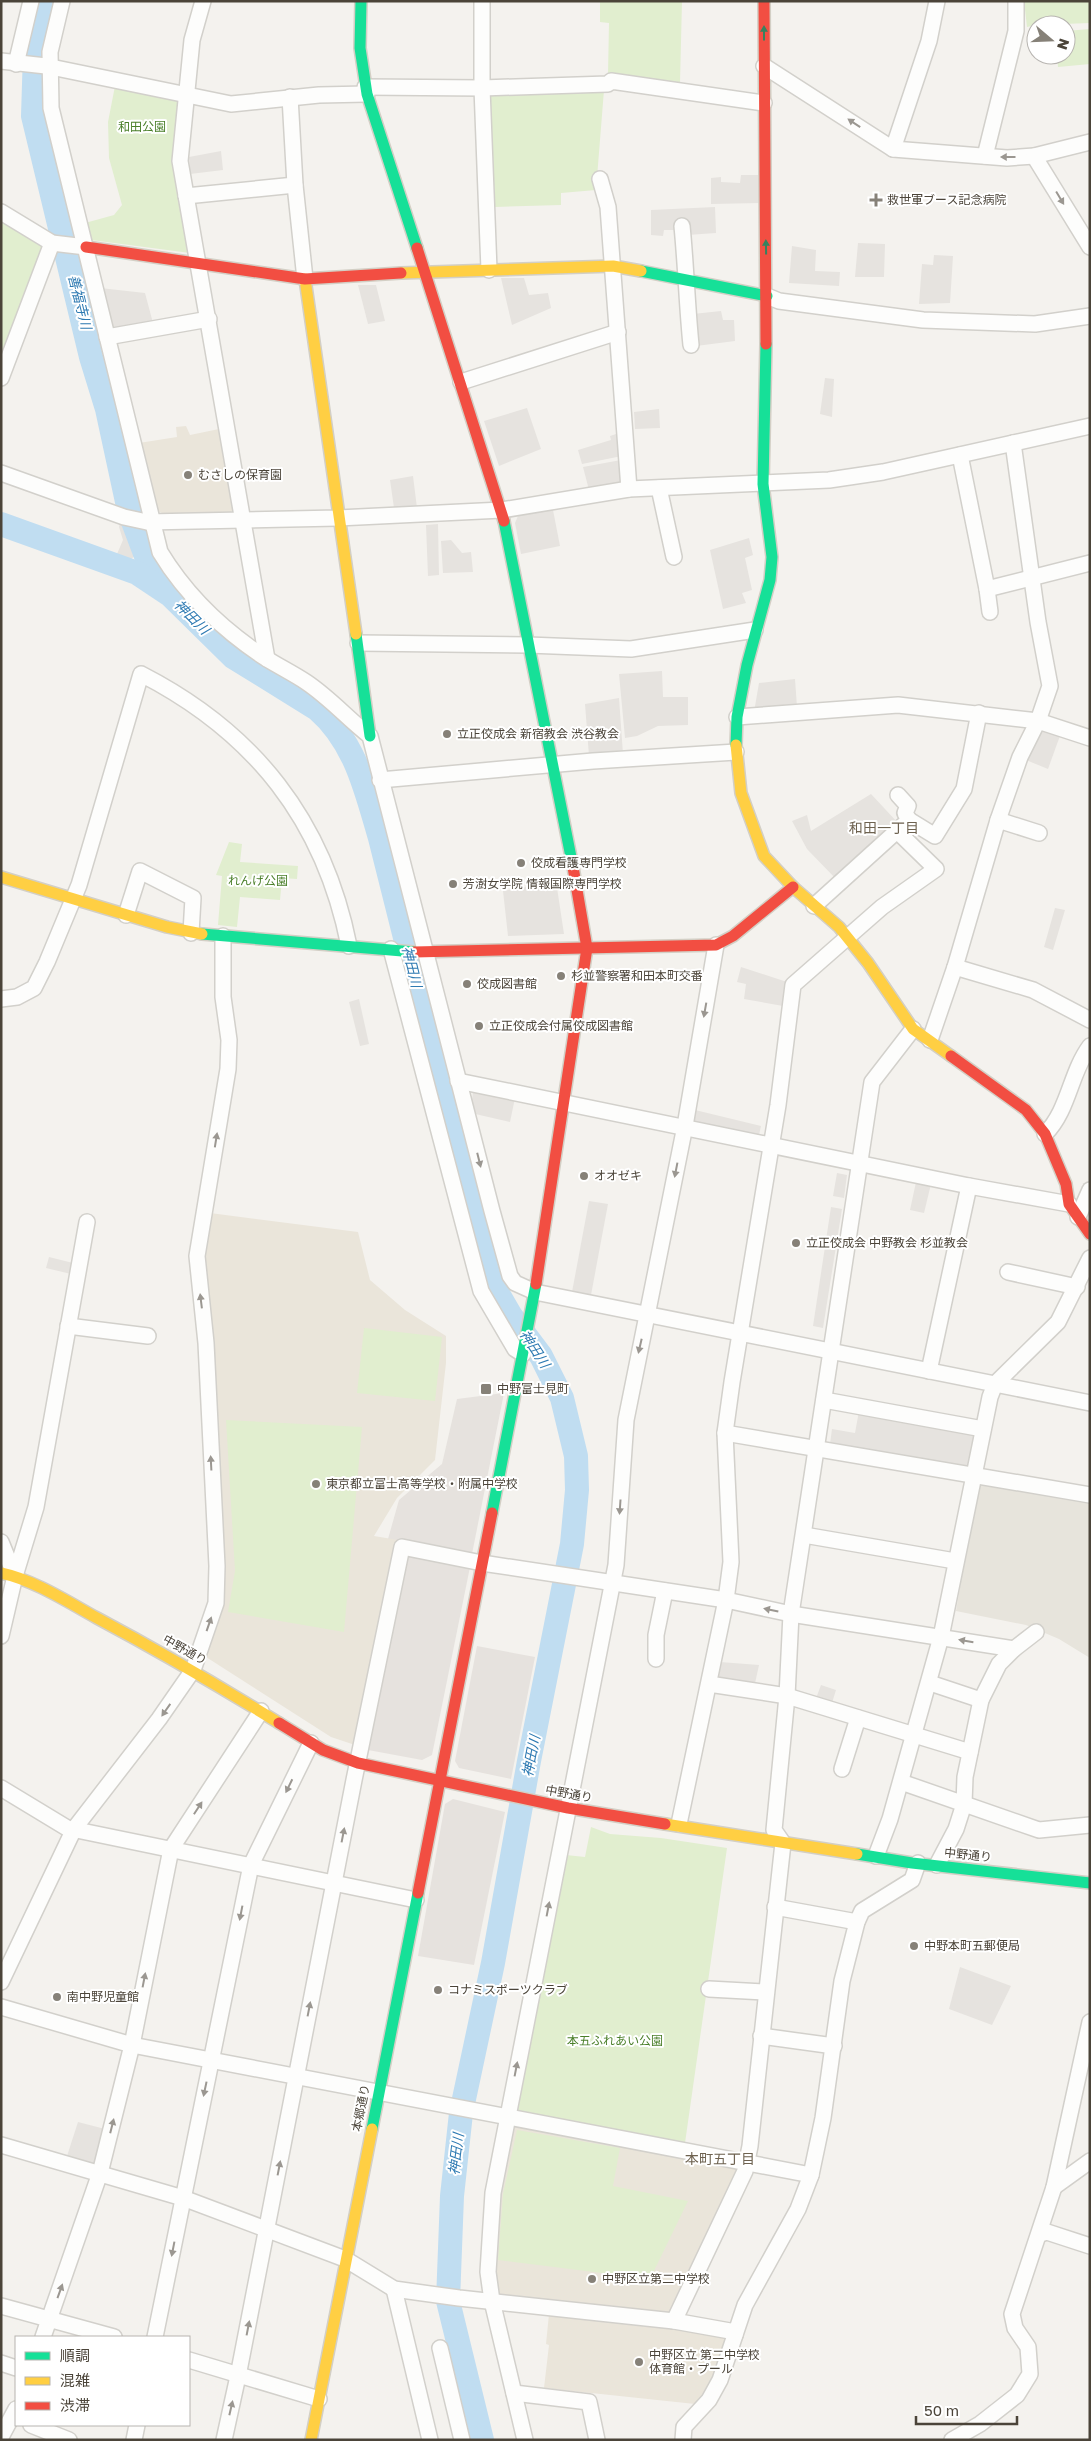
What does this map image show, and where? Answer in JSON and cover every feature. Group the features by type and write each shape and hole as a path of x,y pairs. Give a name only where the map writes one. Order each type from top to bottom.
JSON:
{"street":[{"path":"31,1 14,63 47,67 230,104 366,90 608,84 611,81 764,103"},
{"path":"62,1 47,67 51,108 150,522 160,552 173,573 197,601 234,636 267,659 307,682 334,703 349,720 370,736"},
{"path":"203,1 192,40 185,95 180,161 267,659"},
{"name":"本郷通り","path":"311,2440 530,1318 565,1102 587,948 585,926 502,510 366,90 360,39 361,1"},
{"path":"482,1 482,88 488,270"},
{"path":"764,1 767,296 763,484 772,557 770,580 756,630 737,717 736,752 741,793 764,856 793,887 839,927 868,963 913,1028 1026,1110 1046,1134 1066,1184 1069,1204 1090,1234"},
{"path":"893,149 929,41 937,1"},
{"path":"986,156 1016,31 1016,1"},
{"path":"764,66 893,149 1007,158 1034,156 1090,142"},
{"path":"290,97 295,185 305,279 313,396 338,518 358,643 370,736 423,952 510,1276 515,1283 534,1292 1090,1403"},
{"path":"1034,156 1090,248"},
{"path":"600,179 608,207 629,489"},
{"path":"186,196 295,185"},
{"path":"1,212 55,244 305,279 425,272 613,266 767,296 779,301 923,320 1035,324 1090,316"},
{"path":"682,226 688,281 687,302 691,345"},
{"path":"1,378 55,244"},
{"path":"107,337 208,319"},
{"path":"461,382 618,332"},
{"path":"1,473 124,517 150,522 338,518 502,510 629,489 763,484 847,477 960,455 1090,426"},
{"path":"930,1040 956,967 998,820 1020,757 1038,721 1050,686 1032,578 1013,442"},
{"path":"960,455 990,612"},
{"path":"659,488 674,557"},
{"path":"987,589 1090,563"},
{"path":"358,643 528,645 631,649 756,630"},
{"path":"1,999 18,997 34,988 73,900 141,674 194,705 235,736 280,784 316,847 335,886 349,946"},
{"path":"737,717 898,704 1038,721 1090,738"},
{"path":"898,794 908,806 905,813 909,820 935,836 964,789 979,713"},
{"path":"380,780 736,752"},
{"path":"814,906 898,832 909,820"},
{"path":"998,820 1039,833"},
{"path":"679,1824 726,1600 731,1562 725,1433 772,1145 793,985 882,907 936,869 898,832"},
{"path":"126,915 140,871 193,898 191,933"},
{"path":"1,877 73,900 191,933 423,952 716,945 733,936 793,887"},
{"path":"1,1982 74,1829 159,1719 193,1670 216,1603 217,1566 206,1343 197,1256 228,1069 229,1040 222,996 223,936"},
{"path":"525,2440 492,2301 488,2272 493,2193 506,2117 616,1565 626,1420 685,1126 716,945"},
{"path":"392,950 481,1291 515,1349 523,1353"},
{"path":"956,967 1033,990 1090,1020"},
{"path":"674,2321 745,2171 747,2163 783,1843 774,1830 787,1696 792,1614 816,1447 872,1082 913,1028"},
{"path":"1046,1134 1056,1122 1080,1059 1090,1046"},
{"path":"458,1081 685,1126 969,1186 1069,1204"},
{"path":"929,1371 969,1186"},
{"path":"1078,1217 1090,1190"},
{"path":"8,1574 36,1507 87,1222"},
{"path":"876,1856 901,1782 930,1682 990,1397 995,1384 1058,1322 1077,1288 1090,1258"},
{"path":"1008,1272 1077,1288"},
{"path":"68,1326 148,1336"},
{"path":"824,1400 983,1429"},
{"path":"725,1433 973,1474 1090,1496"},
{"path":"804,1535 956,1561"},
{"path":"224,2440 402,1547 482,1563 726,1600 792,1614 1014,1649"},
{"path":"1,1636 8,1574 4,1549"},
{"name":"中野通り","path":"8,1574 193,1670 311,1742 338,1757 358,1764 568,1808 679,1824 783,1843 918,1863 1090,1883"},
{"path":"656,1659 656,1635 665,1591"},
{"path":"937,1865 956,1828 964,1804 965,1777 981,1700 993,1674 1014,1649 1036,1632"},
{"path":"930,1682 981,1700"},
{"path":"709,1684 787,1696 970,1752"},
{"path":"44,2336 100,2173 132,2045 171,1849 261,1711"},
{"path":"842,1769 858,1718"},
{"path":"155,2336 250,1865 311,1742"},
{"path":"901,1782 929,1790 1039,1830 1090,1825"},
{"path":"1,1788 67,1828 416,1900"},
{"path":"683,2440 684,2427 709,2400 720,2380 745,2305 798,2209 811,2175 823,2118 842,1981 856,1922 862,1911 912,1880 918,1863"},
{"path":"776,1907 856,1922"},
{"path":"709,1989 766,1992"},
{"path":"1,2007 132,2045 811,2175"},
{"path":"957,2439 980,2424 1017,2395 1030,2374 1028,2347 1015,2328 1012,2314 1054,2187 1090,2022"},
{"path":"761,2036 834,2046"},
{"path":"1,2145 183,2198 345,2259 394,2289 436,2296 674,2321 730,2331 735,2335"},
{"path":"1054,2187 1090,2161"},
{"path":"1040,2234 1048,2232 1090,2246"},
{"path":"394,2289 430,2440"},
{"path":"1,2306 110,2336"},
{"path":"440,2348 462,2440"},
{"path":"190,2360 319,2400"},
{"path":"1,2363 15,2368"},
{"path":"514,2393 589,2402 596,2440"},
{"path":"1,2438 15,2415"},
{"path":"34,2426 69,2440"},
{"path":"134,2440 137,2426"}],"shaded area":[{"path":"221,151 223,170 190,174 189,157"},
{"path":"741,175 759,175 760,203 711,204 711,178 721,177 721,182 740,183"},
{"path":"715,207 716,233 687,235 678,230 664,230 663,236 651,235 651,210"},
{"path":"858,243 885,244 884,277 855,277"},
{"path":"792,246 816,250 815,271 840,272 839,286 789,283"},
{"path":"934,255 953,256 950,303 919,304 922,264 933,265"},
{"path":"501,278 524,278 529,295 548,293 551,308 512,325"},
{"path":"358,285 376,285 385,321 368,324"},
{"path":"100,288 145,293 153,323 111,331"},
{"path":"721,311 723,320 734,320 735,341 696,346 693,314"},
{"path":"825,378 834,379 832,417 820,414"},
{"path":"527,408 541,449 499,466 484,421"},
{"path":"659,409 660,428 635,429 634,412"},
{"name":"むさしの保育園","path":"186,426 190,435 219,429 235,507 231,512 164,514 154,509 139,443 177,437 176,427"},
{"path":"619,433 622,456 582,464 578,450 611,440 610,436"},
{"path":"621,460 624,478 620,483 589,490 583,467"},
{"path":"413,476 417,508 394,508 390,480"},
{"path":"553,510 560,546 521,554 515,523 518,516"},
{"path":"120,522 125,524 123,528 135,556 131,559 117,554 123,540 119,527"},
{"path":"438,524 439,575 428,576 426,525"},
{"path":"749,538 753,555 745,558 752,590 742,593 746,603 723,609 710,550"},
{"path":"451,540 462,553 471,552 473,572 443,573 441,541"},
{"path":"662,671 663,697 688,697 688,725 658,726 637,736 625,738 619,674"},
{"path":"795,679 797,707 754,712 759,683"},
{"path":"619,698 623,754 589,756 585,704"},
{"path":"1042,728 1061,733 1048,769 1026,760"},
{"path":"871,794 898,823 837,880 807,849 792,821 807,815 811,831"},
{"path":"556,881 564,934 508,936 503,891"},
{"path":"1055,908 1065,910 1053,950 1044,947"},
{"path":"741,967 787,982 783,1006 744,999 746,984 737,982"},
{"path":"359,999 369,1044 360,1046 349,1002"},
{"path":"473,1090 515,1098 510,1122 471,1113"},
{"path":"695,1110 761,1126 759,1135 695,1122 693,1119"},
{"path":"837,1173 847,1175 844,1198 833,1196"},
{"path":"916,1182 931,1184 924,1213 910,1210"},
{"path":"589,1201 608,1204 591,1295 572,1292"},
{"path":"831,1207 842,1209 823,1328 813,1326"},
{"name":"東京都立富士高等学校・附属中学校","path":"210,1213 358,1232 370,1280 405,1310 446,1336 446,1363 435,1460 397,1498 374,1536 398,1540 358,1746 331,1737 206,1657 225,1594 213,1337 205,1258"},
{"path":"49,1257 73,1263 71,1274 46,1268"},
{"path":"504,1393 472,1554 388,1539 399,1500 442,1464 457,1399"},
{"path":"859,1411 975,1432 968,1469 830,1444 832,1429 855,1433"},
{"path":"978,1482 1090,1499 1090,1658 1059,1639 1026,1625 956,1611"},
{"path":"406,1555 470,1567 432,1755 422,1760 368,1750"},
{"path":"477,1646 535,1657 511,1779 459,1768 455,1761"},
{"path":"720,1662 759,1665 754,1688 716,1679"},
{"path":"821,1685 836,1690 831,1706 815,1701"},
{"path":"453,1799 505,1812 474,1965 418,1956 445,1804"},
{"path":"960,1967 1011,1986 992,2025 949,2009"},
{"path":"78,2122 105,2129 95,2165 67,2156"},
{"name":"中野区立第二中学校","path":"517,2126 738,2168 672,2313 619,2308 729,2337 715,2376 704,2396 695,2404 544,2388 549,2345 546,2344 549,2314 497,2294 496,2265 499,2196 511,2130"}],"green space":[{"path":"600,1 682,1 680,83 608,74 609,23 600,22"},
{"path":"1024,1 1090,1 1090,23 1076,24 1076,15 1026,15 1026,18"},
{"path":"1090,29 1090,64 1058,67 1058,65 1076,65 1076,30"},
{"name":"和田公園","path":"115,86 175,99 179,103 173,159 177,195 190,253 91,240 85,223 114,215 122,205 109,158 108,122"},
{"path":"604,90 596,190 561,193 561,205 495,207 490,95"},
{"path":"1,220 45,246 1,362"},
{"name":"れんげ公園","path":"229,842 242,844 240,862 298,866 297,879 282,878 280,900 240,897 237,927 218,925 222,876 216,875"},
{"path":"364,1328 442,1337 435,1401 357,1393"},
{"path":"226,1420 362,1427 344,1632 228,1612 235,1571"},
{"name":"本五ふれあい公園","path":"591,1827 610,1834 661,1838 727,1848 685,2143 517,2111 566,1855 585,1857"},
{"path":"517,2130 620,2148 613,2186 688,2201 650,2279 498,2260 503,2194"}],"waterway":[{"name":"善福寺川","path":"45,1 35,52 33,116 91,357 107,409 129,511 149,564 165,588"},
{"name":"神田川","path":"1,524 137,573 170,595 233,657 317,709 341,737 358,769 380,838 486,1260 497,1292 511,1316 541,1356 562,1398 576,1456 577,1490 572,1544 529,1761 493,1963 461,2113 452,2196 448,2301 482,2440"}],"traffic: fast":[{"path":"361,1 360,48 367,94 417,248"},
{"path":"641,271 767,296"},
{"path":"736,745 737,717 747,665 770,580 772,557 763,484 766,344"},
{"path":"504,521 573,867"},
{"path":"356,634 370,736"},
{"path":"202,934 414,952"},
{"path":"492,1513 536,1284"},
{"path":"857,1854 912,1863 1090,1883"},
{"path":"372,2129 418,1893"}],"traffic: slow":[{"path":"401,273 613,266 641,271"},
{"path":"305,279 356,634"},
{"path":"736,745 741,793 764,856 793,887 839,927 868,963 913,1029 951,1056"},
{"path":"1,877 167,927 202,934"},
{"path":"1,1573 38,1586 63,1599 189,1669 279,1723"},
{"path":"665,1824 857,1854"},
{"path":"311,2440 372,2129"}],"traffic: jam":[{"path":"764,1 766,344"},
{"path":"86,247 305,279 401,273"},
{"path":"417,248 504,521"},
{"path":"536,1284 587,948 573,867"},
{"path":"414,952 716,945 733,936 793,887"},
{"path":"951,1056 1026,1110 1045,1134 1066,1184 1069,1204 1090,1234"},
{"path":"418,1893 492,1513"},
{"path":"279,1723 323,1750 358,1763 568,1808 665,1824"}],"place":[{"name":"救世軍ブース記念病院","path":"876,200"},
{"name":"むさしの保育園","path":"188,475"},
{"name":"立正佼成会 新宿教会 渋谷教会","path":"447,734"},
{"name":"佼成看護専門学校","path":"521,863"},
{"name":"芳澍女学院 情報国際専門学校","path":"453,884"},
{"name":"杉並警察署和田本町交番","path":"561,976"},
{"name":"佼成図書館","path":"467,984"},
{"name":"立正佼成会付属佼成図書館","path":"479,1026"},
{"name":"オオゼキ","path":"584,1176"},
{"name":"立正佼成会 中野教会 杉並教会","path":"796,1243"},
{"name":"中野富士見町","path":"486,1389"},
{"name":"東京都立富士高等学校・附属中学校","path":"316,1484"},
{"name":"中野本町五郵便局","path":"914,1946"},
{"name":"コナミスポーツクラブ","path":"438,1990"},
{"name":"南中野児童館","path":"57,1997"},
{"name":"中野区立第二中学校","path":"592,2279"},
{"name":"中野区立 第二中学校 体育館・プール","path":"639,2362"}],"district":[{"name":"和田一丁目","path":"884,828"},
{"name":"本町五丁目","path":"720,2159"}]}
